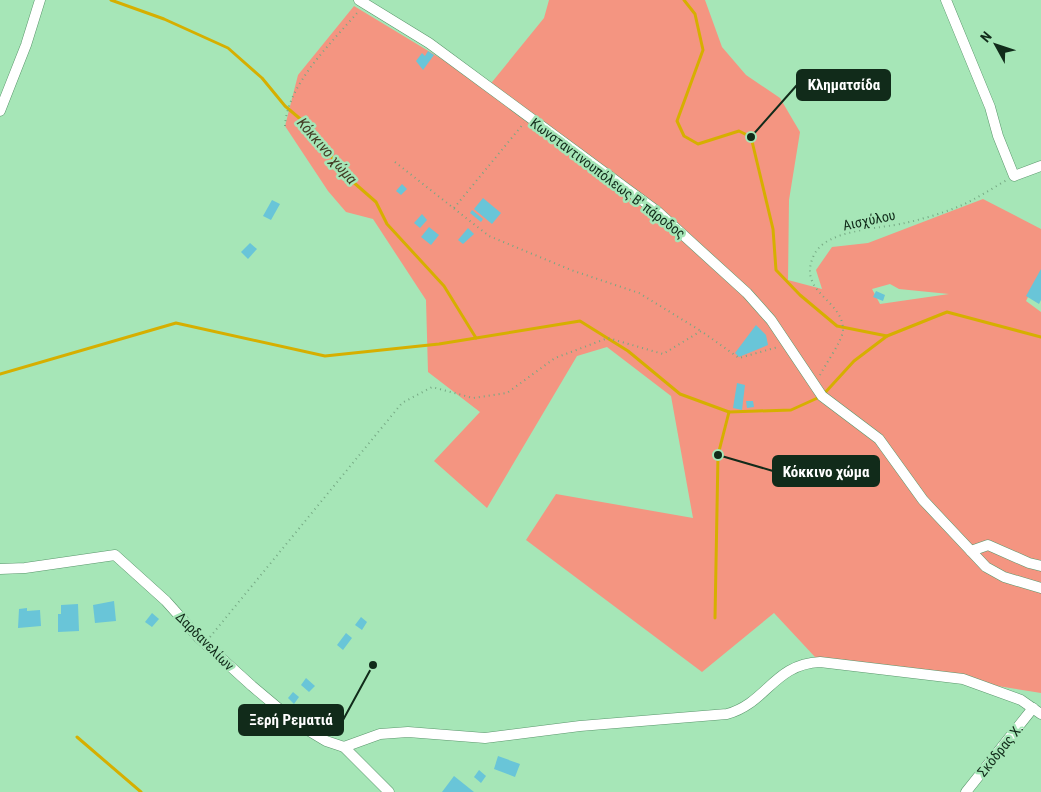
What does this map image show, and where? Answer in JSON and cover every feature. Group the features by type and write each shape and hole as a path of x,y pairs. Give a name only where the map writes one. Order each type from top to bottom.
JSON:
{"street":[{"path":"0,111 26,45 40,0"},
{"path":"946,0 990,107 998,136 1014,176 1041,166"},
{"name":"Κωνσταντινουπόλεως Β' πάροδος","path":"362,2 429,43 665,218 747,293 771,320 822,396 878,439 923,500 986,567 994,572 1041,588"},
{"path":"971,551 988,545 1029,563 1041,566"},
{"name":"Δαρδανελίων","path":"0,569 25,568 115,555 166,601 205,643 296,723 326,741 344,747 389,792"},
{"path":"344,747 380,734 398,733 484,738 580,726 727,714 751,703 783,673 804,662 820,662 963,679 1001,691 1037,711"},
{"name":"Σκόδρας Χ.","path":"966,792 1037,711"}],"path":[{"path":"285,126 286,115 302,82 362,2"},
{"path":"454,208 528,118"},
{"path":"395,162 489,236 571,270 639,293 739,358 788,345"},
{"name":"Αισχύλου","path":"814,386 843,332 840,317 812,284 809,269 815,252 828,241 850,233 905,224 960,206 1014,176"},
{"path":"205,643 402,403 432,387 473,398 507,393 555,358 608,338 663,354 700,331"}],"shaded area":[{"path":"549,0 705,0 722,47 746,75 780,98 800,132 789,200 788,280 822,289 816,270 832,247 868,243 983,199 1041,229 1041,271 1026,301 1041,312 1041,693 815,657 774,613 702,672 526,540 556,494 693,518 671,396 607,347 577,356 487,508 434,461 480,412 428,372 426,300 373,219 346,212 328,191 285,126 298,75 354,6 488,87 544,18","holes":["890,284 899,289 949,294 880,304 872,289"]}],"building":[{"path":"428,51 434,55 423,70 416,61 422,53 425,56"},
{"path":"402,184 407,189 401,195 396,191"},
{"path":"483,198 501,213 492,224 474,209"},
{"path":"272,200 280,204 271,220 263,216"},
{"path":"472,210 483,219 481,222 470,213"},
{"path":"422,214 427,220 420,228 414,223"},
{"path":"429,227 439,235 431,245 421,237"},
{"path":"468,228 474,234 463,244 458,240"},
{"path":"250,243 257,249 248,259 241,252"},
{"path":"1041,269 1041,300 1039,304 1026,296"},
{"path":"876,291 885,295 883,301 873,297"},
{"path":"756,325 766,335 768,345 739,357 735,353"},
{"path":"737,383 745,385 742,410 733,408"},
{"path":"746,401 753,401 754,407 747,408"},
{"path":"114,601 116,621 95,623 93,605"},
{"path":"78,604 79,631 58,632 58,614 61,614 61,605"},
{"path":"27,608 27,611 40,610 41,626 18,628 19,609"},
{"path":"152,613 159,619 152,627 145,622"},
{"path":"361,617 367,622 362,630 355,625"},
{"path":"346,633 352,638 343,650 337,645"},
{"path":"306,678 315,686 309,692 301,685"},
{"path":"293,692 299,697 294,704 288,698"},
{"path":"498,756 520,764 515,777 494,769"},
{"path":"479,770 486,776 481,783 474,777"},
{"path":"454,776 474,792 442,792"}],"waterway":[{"name":"Κόκκινο χώμα","path":"111,0 164,19 228,48 262,78 285,106 311,128 344,174 376,202 387,224 444,286 476,338"},
{"path":"684,0 695,14 703,50 677,121 684,136 698,144 739,131 751,137 773,229 776,270 800,295 837,326 887,336 947,312 1041,337"},
{"name":"Κόκκινο χώμα","path":"0,374 176,323 325,356 439,344 580,321 628,351 680,394 729,412 791,410 822,396 854,361 887,336"},
{"name":"Κόκκινο χώμα","path":"715,618 718,455 729,412"},
{"path":"77,737 141,792"}],"place":[{"name":"Κληματσίδα","path":"751,137"},
{"name":"Κόκκινο χώμα","path":"718,455"},
{"name":"Ξερή Ρεματιά","path":"373,665"}]}
